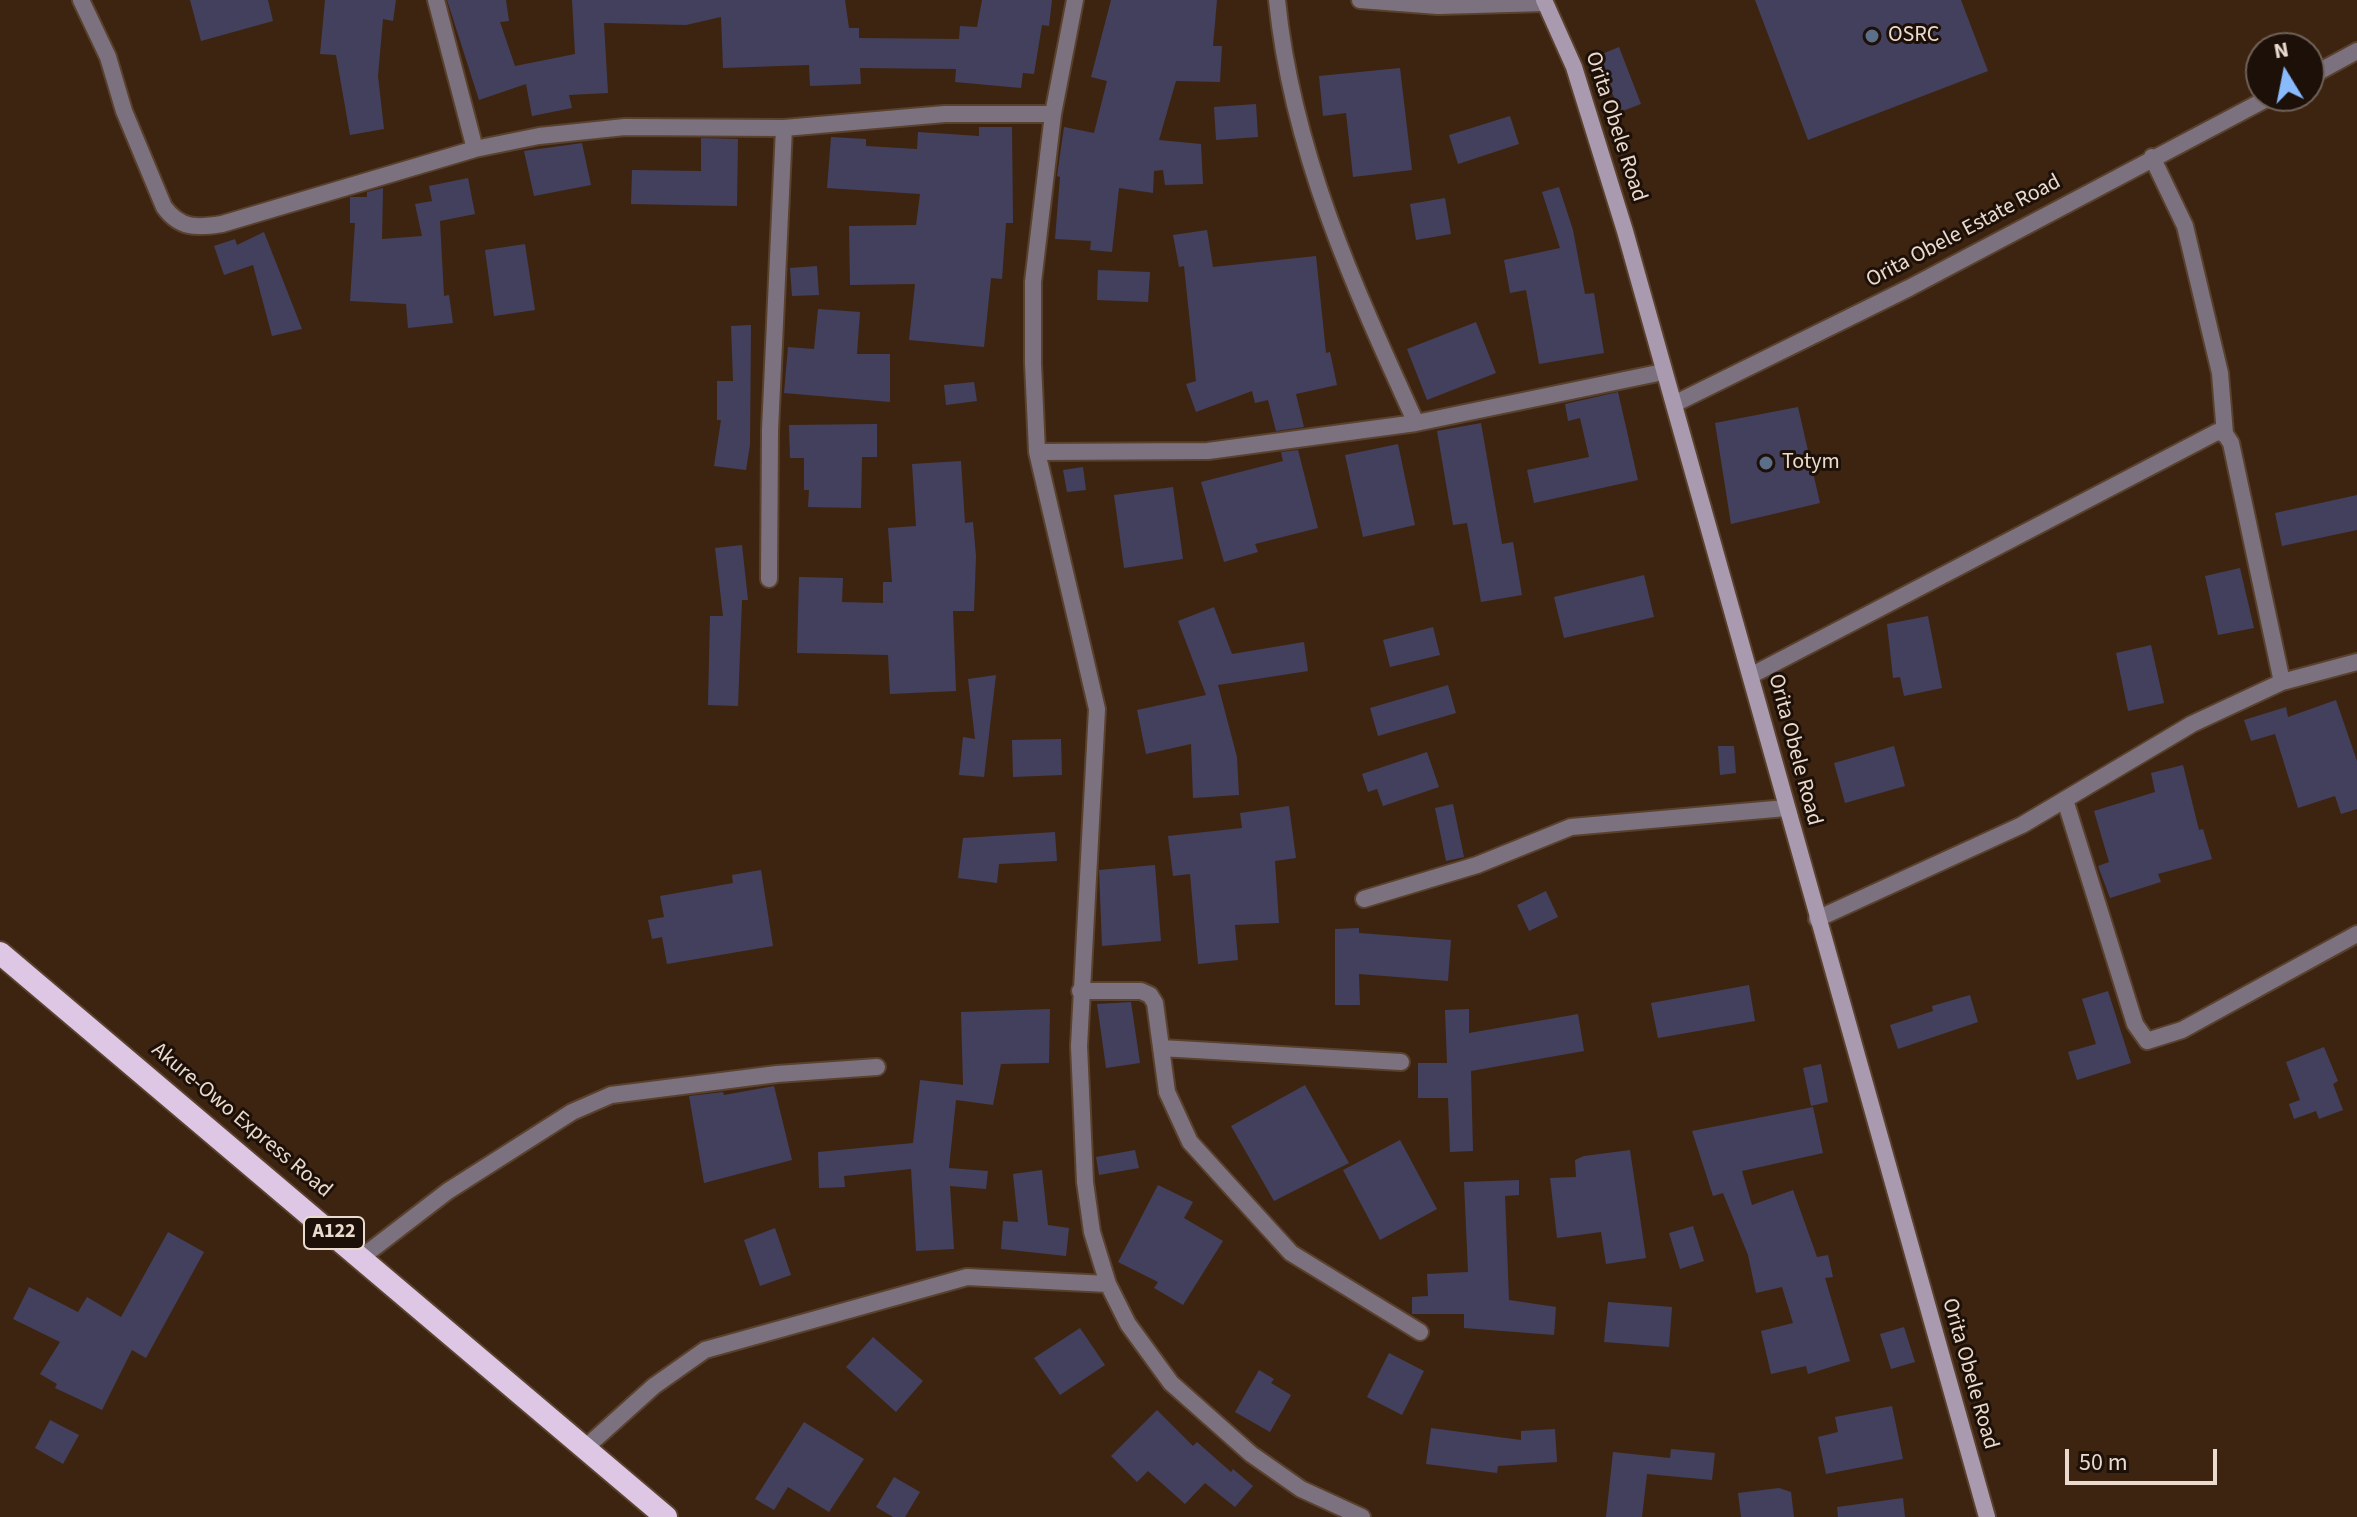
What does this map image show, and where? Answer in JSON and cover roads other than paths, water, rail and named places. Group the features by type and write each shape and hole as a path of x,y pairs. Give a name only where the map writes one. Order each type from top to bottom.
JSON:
{"highway":[{"name":"Akure-Owo Express Road","path":"0,953 666,1517"}],"main road":[{"name":"Orita Obele Road","path":"1545,1 1574,67 1595,132 1752,675 1786,808 1987,1517"}],"street":[{"path":"81,0 108,57 124,111 164,207 172,219 186,227 222,224 475,149 539,136 625,127 784,128 945,114 1053,114"},
{"path":"436,0 475,149"},
{"path":"1075,0 1053,114 1033,282 1037,452 1097,709 1080,991 1085,1182 1092,1232 1108,1284 1128,1324 1171,1383 1251,1454 1301,1489 1362,1517"},
{"path":"1277,0 1289,79 1308,160 1360,301 1416,423"},
{"path":"1360,0 1438,6 1545,1"},
{"path":"2325,68 2357,51"},
{"name":"Orita Obele Estate Road","path":"1674,404 1909,288 2245,110"},
{"path":"769,579 770,430 784,128"},
{"path":"2152,157 2185,226 2220,373 2225,434 2231,443 2282,682"},
{"path":"1037,452 1208,451 1416,423 1663,372"},
{"path":"1752,675 2210,434 2225,434"},
{"path":"1817,919 1997,837 2192,724 2282,682 2357,662"},
{"path":"2065,800 2135,1024 2147,1041 2182,1030 2357,934"},
{"path":"1364,899 1465,869 1571,827 1786,808"},
{"path":"1080,991 1141,991 1150,995 1155,1003 1167,1092 1190,1142 1291,1253 1420,1332"},
{"path":"1161,1048 1401,1062"},
{"path":"362,1257 460,1183 572,1112 611,1095 762,1075 877,1067"},
{"path":"584,1449 654,1386 705,1350 967,1277 1108,1284"}],"place":[{"name":"OSRC","path":"1872,36"},
{"name":"Totym","path":"1766,463"}]}
